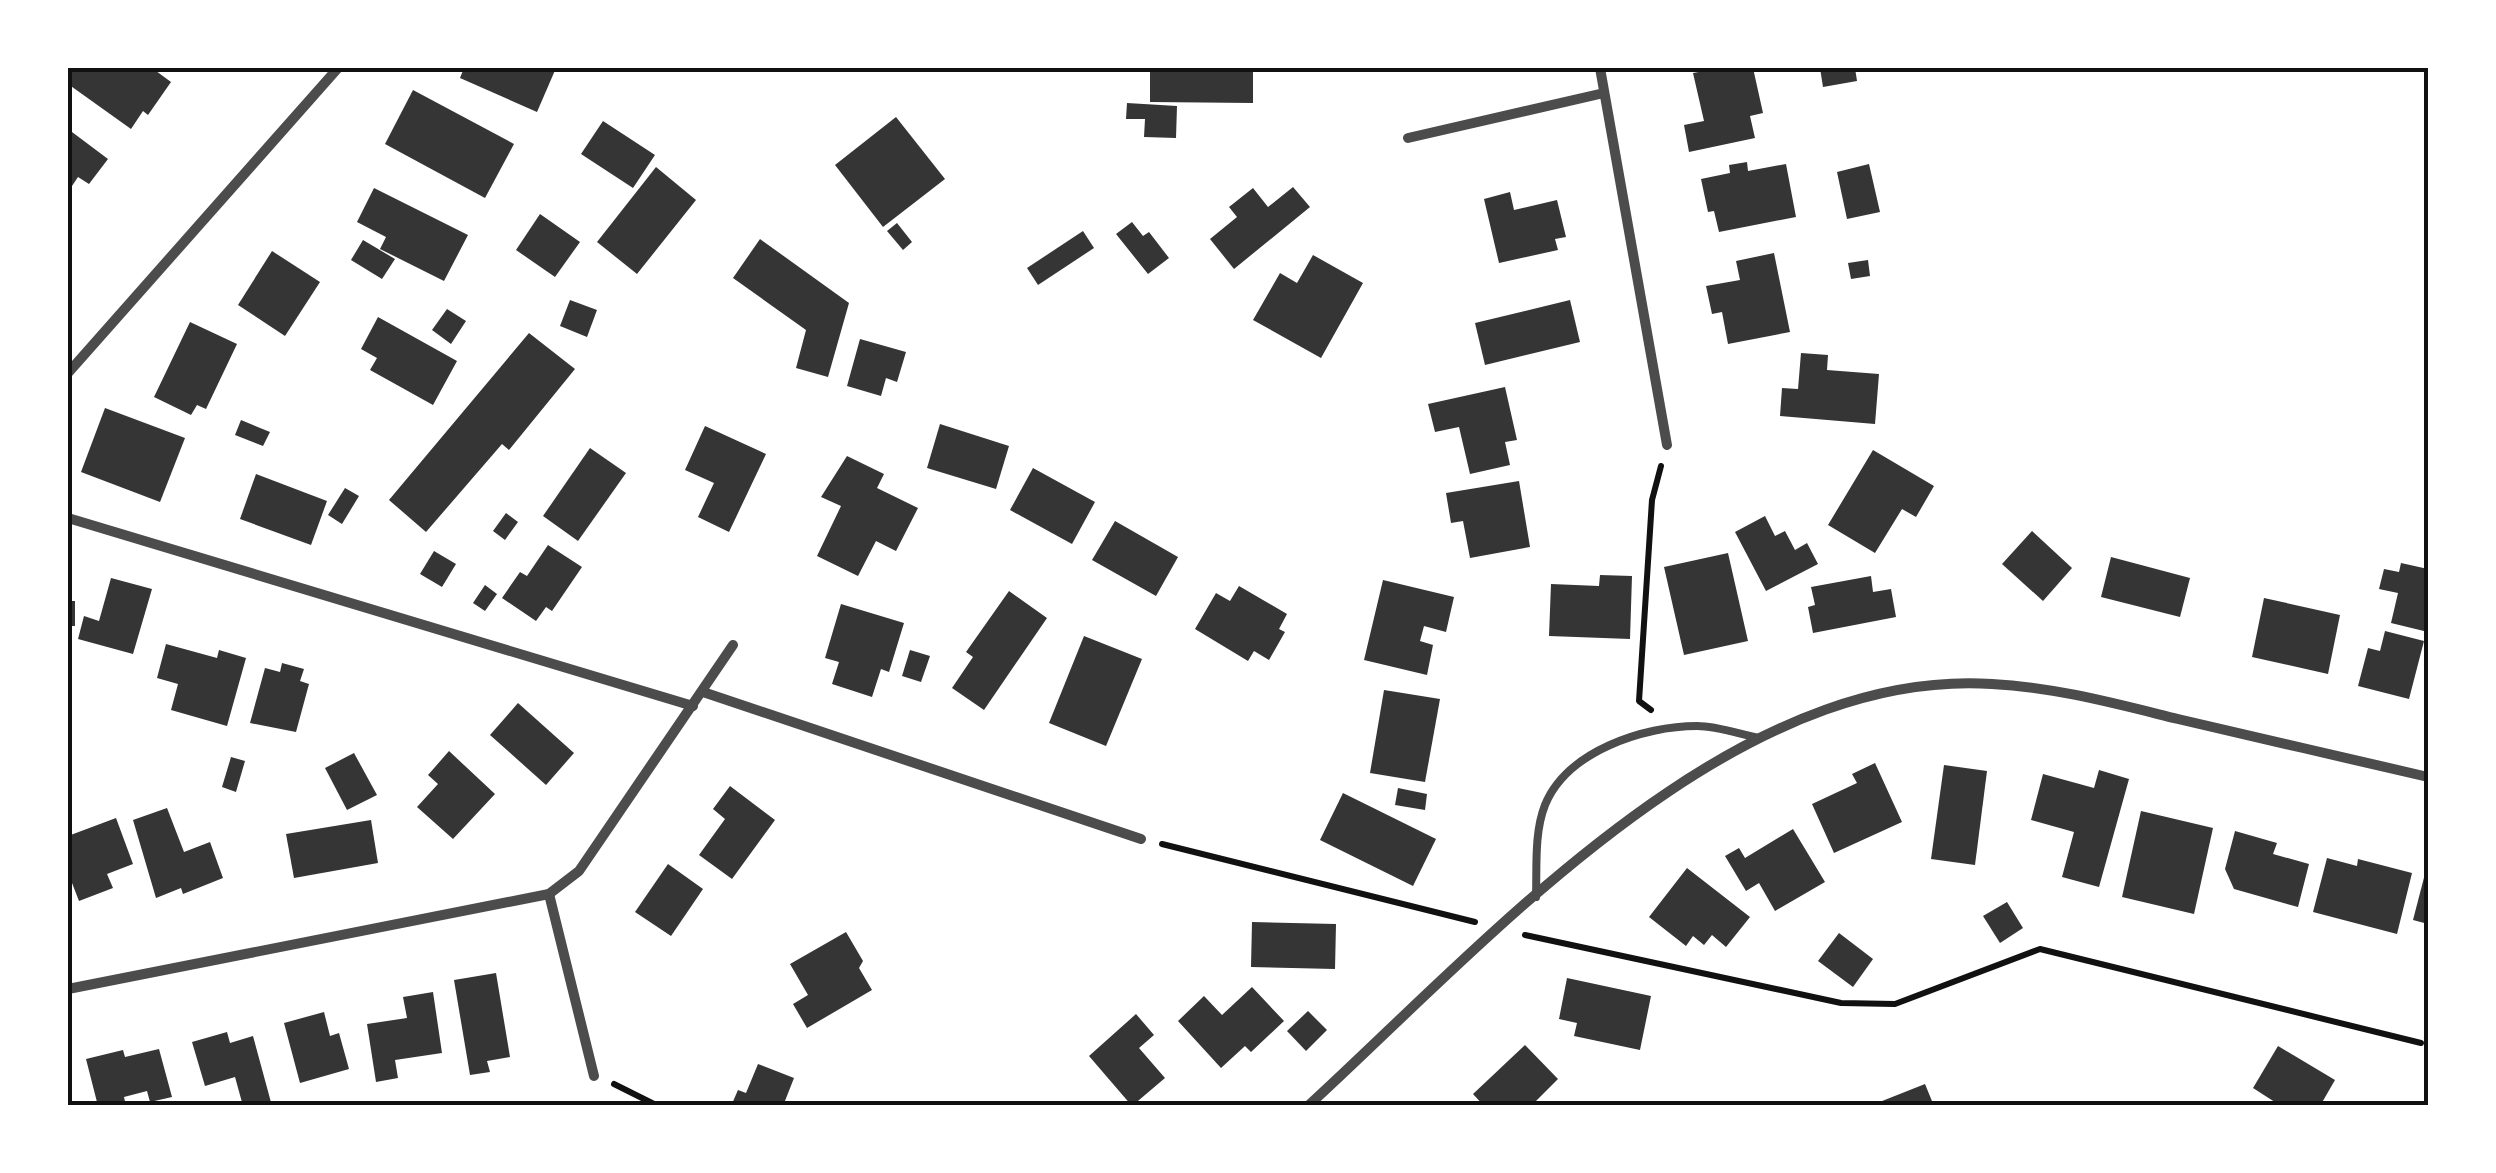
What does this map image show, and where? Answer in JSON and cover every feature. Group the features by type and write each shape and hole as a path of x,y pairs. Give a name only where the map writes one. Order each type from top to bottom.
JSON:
{"street":[{"path":"68,373 338,68"},
{"path":"1600,68 1667,445"},
{"path":"1408,138 1604,94"},
{"path":"68,518 693,706"},
{"path":"68,988 549,894 579,871 732,645"},
{"path":"1308,1106 1499,929 1663,792 1759,738 1848,705 1911,688 1993,684 2105,702 2428,777"},
{"path":"703,692 1141,838"},
{"path":"549,894 594,1076"}],"lane":[{"path":"1536,897 1539,826 1558,782 1602,750 1658,730 1700,726 1759,738"}],"path":[{"path":"1658,730 1651,711 1638,701 1652,500 1667,445"},
{"path":"1141,838 1499,929 1841,1003 1895,1004 2040,949 2421,1044"},
{"path":"594,1076 658,1106"}],"building":[{"path":"68,68 152,68 171,82 148,115 143,111 131,129 68,84"},
{"path":"464,68 556,68 537,112 460,78"},
{"path":"1150,68 1253,68 1253,103 1150,102"},
{"path":"1753,68 1763,113 1750,116 1755,138 1689,152 1684,125 1704,121 1693,73"},
{"path":"1820,68 1855,68 1857,81 1823,87"},
{"path":"413,90 514,144 485,198 385,144"},
{"path":"1127,103 1177,106 1176,138 1144,137 1145,119 1126,119"},
{"path":"896,117 945,179 883,227 835,165"},
{"path":"603,121 655,155 633,188 581,154"},
{"path":"68,129 108,159 89,184 78,177 68,192"},
{"path":"1747,162 1748,171 1786,164 1796,217 1719,232 1714,211 1708,212 1701,179 1730,173 1729,165"},
{"path":"1869,164 1880,212 1847,219 1837,172"},
{"path":"656,167 696,200 637,274 597,242"},
{"path":"1293,187 1310,207 1234,269 1210,239 1237,217 1229,207 1253,188 1268,207"},
{"path":"374,188 468,235 444,281 380,249 386,237 357,222"},
{"path":"1510,192 1514,210 1557,200 1566,237 1555,239 1558,250 1499,263 1484,199"},
{"path":"540,214 580,242 555,277 516,250"},
{"path":"1132,222 1143,236 1149,232 1169,258 1148,274 1116,234"},
{"path":"897,223 912,242 903,250 887,231"},
{"path":"1083,231 1094,248 1038,285 1027,268"},
{"path":"760,239 849,303 828,377 796,368 806,330 733,278"},
{"path":"363,240 395,259 382,279 351,260"},
{"path":"272,251 320,282 285,336 238,305"},
{"path":"1774,253 1790,332 1728,344 1722,312 1712,314 1706,286 1740,280 1736,261"},
{"path":"1313,255 1363,283 1321,358 1253,320 1280,273 1297,283"},
{"path":"1868,260 1870,276 1851,279 1848,263"},
{"path":"570,300 597,310 587,337 560,326"},
{"path":"1570,300 1580,342 1485,365 1475,323"},
{"path":"447,309 466,321 451,344 432,330"},
{"path":"378,317 457,361 433,405 370,370 377,358 361,349"},
{"path":"190,322 237,344 206,409 197,405 191,415 154,397"},
{"path":"529,333 575,369 509,450 502,444 426,532 389,500"},
{"path":"860,339 906,352 897,382 886,378 881,396 847,386"},
{"path":"1801,353 1828,355 1827,370 1879,374 1875,424 1780,416 1782,388 1798,389"},
{"path":"1505,387 1517,440 1505,442 1510,465 1470,474 1459,427 1435,432 1428,404"},
{"path":"105,408 185,438 160,502 81,472"},
{"path":"241,420 270,432 263,446 235,435"},
{"path":"940,424 1009,446 996,489 927,468"},
{"path":"705,426 766,454 729,532 698,517 714,483 685,470"},
{"path":"590,448 626,473 578,541 543,516"},
{"path":"1873,450 1934,486 1916,517 1902,509 1875,553 1828,525"},
{"path":"847,456 884,474 877,488 918,508 896,551 876,541 858,576 817,556 841,506 821,497"},
{"path":"1033,468 1095,502 1072,544 1010,510"},
{"path":"256,474 327,501 311,545 240,519"},
{"path":"1519,481 1530,547 1470,558 1463,521 1451,523 1446,493"},
{"path":"345,488 359,496 342,524 328,515"},
{"path":"506,513 518,522 505,540 493,531"},
{"path":"1765,516 1775,536 1785,531 1795,550 1807,543 1818,564 1766,591 1735,532"},
{"path":"1115,521 1178,557 1156,596 1092,560"},
{"path":"2032,531 2072,568 2043,601 2002,564"},
{"path":"548,545 582,567 552,611 546,607 536,621 502,598 520,572 527,576"},
{"path":"434,551 456,564 442,587 420,574"},
{"path":"1728,553 1748,641 1684,655 1664,567"},
{"path":"2111,557 2190,578 2180,617 2101,597"},
{"path":"2401,563 2428,569 2428,632 2391,623 2398,593 2379,589 2384,569 2399,572"},
{"path":"1600,575 1632,576 1630,639 1549,636 1551,584 1599,586"},
{"path":"1871,576 1873,592 1891,589 1896,617 1813,633 1808,607 1815,605 1811,587"},
{"path":"111,578 152,589 133,654 78,639 84,616 99,621"},
{"path":"1383,580 1454,597 1446,632 1424,626 1420,641 1433,645 1427,675 1364,660"},
{"path":"485,585 497,594 485,611 473,603"},
{"path":"1239,586 1287,614 1279,629 1285,632 1269,660 1254,651 1248,661 1195,629 1216,593 1230,601"},
{"path":"1009,591 1047,618 984,710 952,688 973,657 966,652"},
{"path":"2264,598 2340,615 2328,674 2252,657"},
{"path":"68,601 75,601 75,626 68,626"},
{"path":"841,604 904,623 889,672 881,669 872,697 832,684 839,662 825,658"},
{"path":"2385,631 2424,641 2409,699 2358,686 2368,648 2380,651"},
{"path":"1084,636 1142,659 1106,746 1049,723"},
{"path":"166,644 217,658 219,650 246,658 227,726 171,710 178,684 157,678"},
{"path":"910,650 930,656 921,682 902,676"},
{"path":"282,663 304,669 300,681 309,684 296,732 250,723 265,668 280,672"},
{"path":"1384,690 1440,699 1425,782 1370,773"},
{"path":"518,703 574,753 546,785 490,735"},
{"path":"449,751 495,794 453,839 417,807 438,784 428,775"},
{"path":"354,753 377,795 347,810 325,768"},
{"path":"231,757 245,761 236,792 222,787"},
{"path":"1875,763 1902,822 1834,853 1812,804 1857,783 1852,774"},
{"path":"1944,765 1987,771 1975,865 1931,859"},
{"path":"2099,770 2129,779 2099,887 2062,877 2074,832 2031,820 2043,774 2094,788"},
{"path":"730,786 775,820 732,879 699,855 725,819 713,809"},
{"path":"1398,788 1427,794 1425,810 1395,805"},
{"path":"1343,793 1436,839 1413,886 1320,840"},
{"path":"167,808 184,852 210,842 223,878 183,894 181,888 156,898 133,820"},
{"path":"2141,811 2213,828 2194,914 2122,897"},
{"path":"116,818 133,864 107,874 113,888 79,901 72,883 68,885 68,836"},
{"path":"371,820 378,863 294,878 286,834"},
{"path":"1793,829 1825,882 1775,911 1759,883 1746,891 1725,856 1739,848 1745,858"},
{"path":"2235,831 2277,843 2273,854 2309,864 2298,907 2234,889 2225,869"},
{"path":"2327,858 2357,866 2358,859 2412,873 2397,934 2313,912"},
{"path":"668,864 703,889 671,936 635,912"},
{"path":"2428,866 2428,924 2413,920"},
{"path":"1687,868 1750,917 1726,947 1712,935 1704,945 1693,936 1686,946 1649,917"},
{"path":"2007,902 2023,928 2000,943 1983,916"},
{"path":"1252,922 1336,924 1335,969 1251,967"},
{"path":"846,932 863,961 859,968 872,990 807,1028 793,1004 808,995 790,964"},
{"path":"1839,933 1873,959 1853,987 1818,961"},
{"path":"496,973 510,1057 487,1061 490,1072 470,1075 454,980"},
{"path":"1567,978 1651,996 1640,1050 1574,1036 1577,1023 1559,1019"},
{"path":"1252,987 1284,1021 1251,1052 1245,1046 1221,1068 1178,1021 1204,996 1222,1015"},
{"path":"433,992 442,1053 395,1060 398,1078 376,1082 367,1024 407,1018 403,997"},
{"path":"1308,1011 1327,1030 1306,1051 1287,1031"},
{"path":"324,1012 330,1036 339,1033 349,1069 300,1083 284,1023"},
{"path":"1136,1014 1154,1035 1139,1048 1165,1078 1132,1106 1089,1056"},
{"path":"227,1032 230,1043 253,1036 272,1106 243,1106 235,1077 205,1086 192,1042"},
{"path":"1525,1045 1558,1079 1531,1106 1484,1106 1473,1094"},
{"path":"2278,1046 2335,1080 2320,1106 2281,1106 2253,1088"},
{"path":"159,1049 172,1097 150,1102 147,1091 124,1097 126,1106 98,1106 86,1059 123,1050 125,1057"},
{"path":"758,1064 794,1078 783,1106 731,1106 738,1090 746,1093"},
{"path":"1925,1084 1934,1106 1872,1106 1872,1105"}]}
